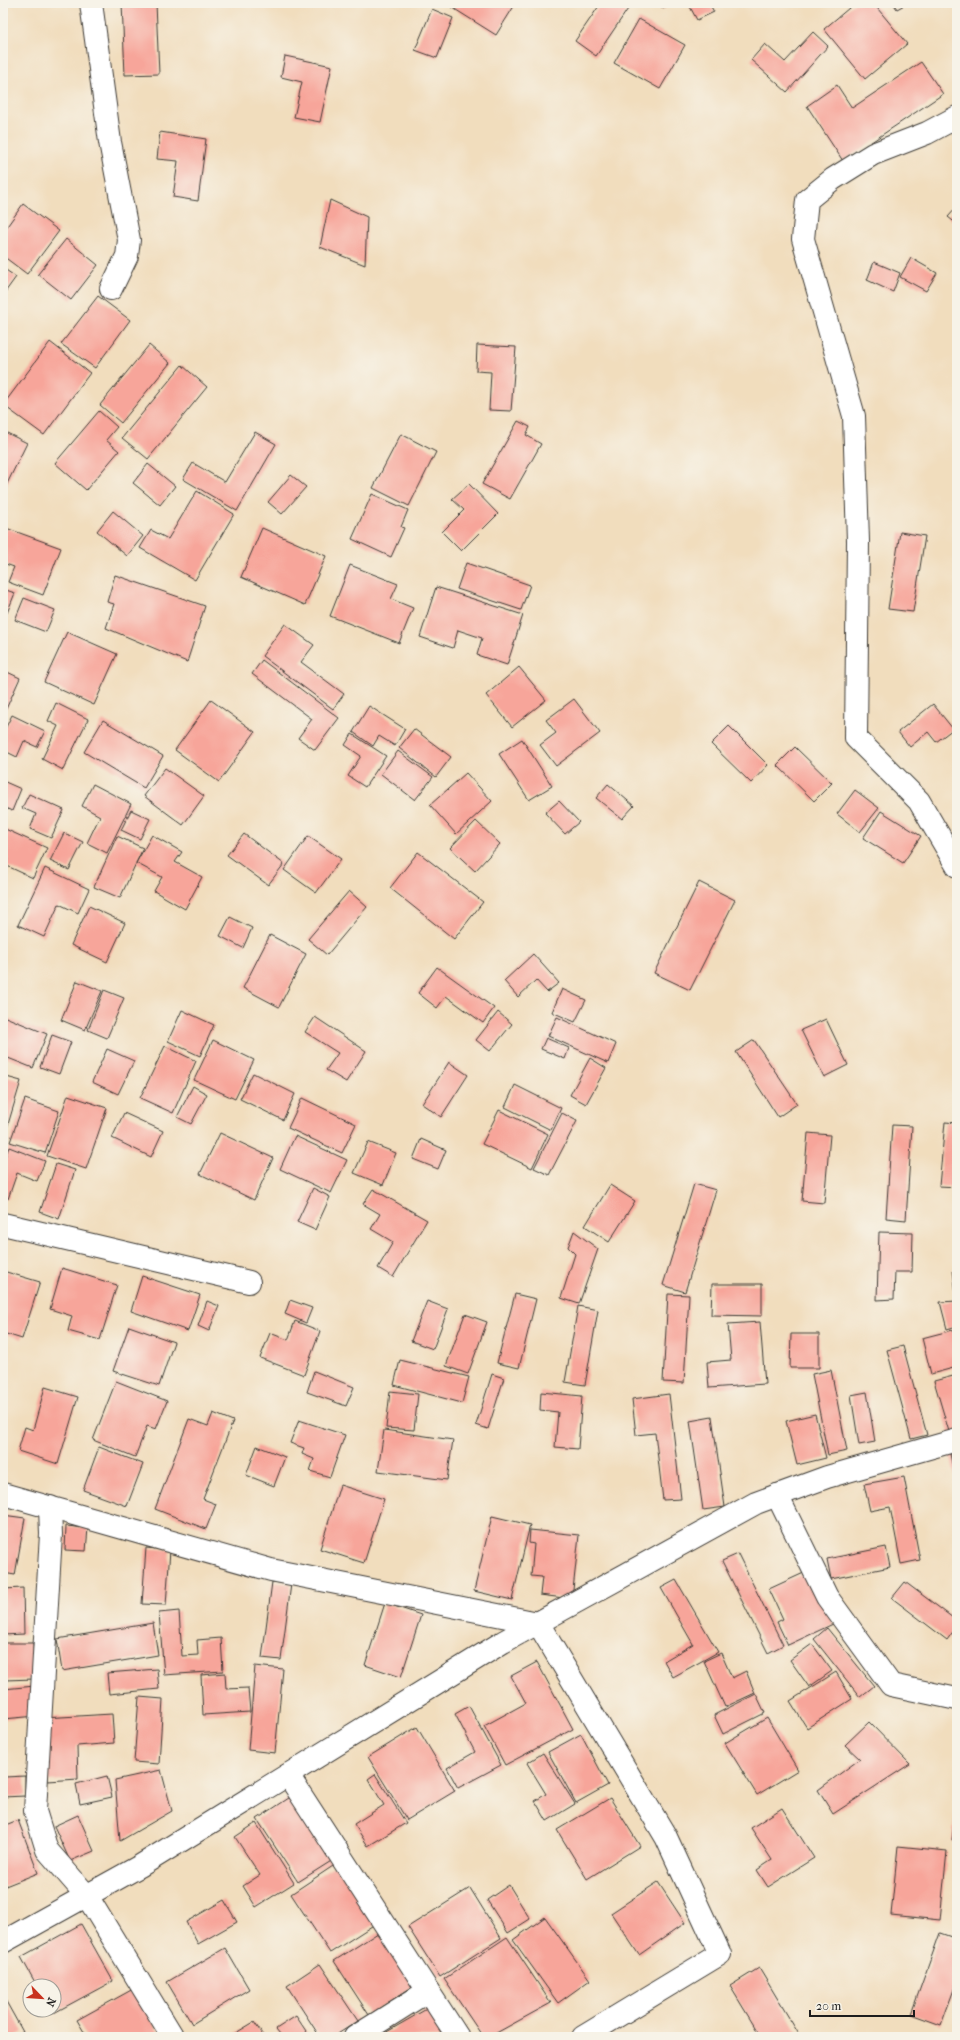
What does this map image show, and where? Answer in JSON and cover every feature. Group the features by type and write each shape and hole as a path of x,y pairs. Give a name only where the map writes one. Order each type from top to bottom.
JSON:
{"street":[{"path":"91,3 110,142 129,240 127,256 111,288"},
{"path":"957,117 927,133 873,154 833,179 807,200 803,239 854,416 858,541 856,738 919,801 957,866"},
{"path":"3,1224 249,1282"},
{"path":"3,1942 140,1866 503,1642 756,1502 827,1477 957,1440"},
{"path":"3,1494 271,1570 538,1623 666,1837 720,1954 584,2037"},
{"path":"777,1495 827,1597 891,1685 957,1699"},
{"path":"50,1507 51,1534 35,1811 47,1850 87,1896 173,2037"},
{"path":"288,1775 458,2037"},
{"path":"355,2037 428,1991"}],"building":[{"path":"122,3 156,3 159,74 125,75"},
{"path":"445,3 516,3 496,35"},
{"path":"601,3 632,3 596,56 575,41"},
{"path":"659,3 674,3 663,9"},
{"path":"688,3 709,3 714,12 697,20"},
{"path":"855,3 873,3 907,44 865,79 824,29"},
{"path":"893,3 908,3 897,9"},
{"path":"432,9 453,18 437,58 415,50"},
{"path":"639,19 685,45 660,89 614,63"},
{"path":"813,32 828,46 787,92 751,60 765,44 785,62"},
{"path":"285,56 332,66 320,122 294,117 302,82 281,77"},
{"path":"921,62 943,94 843,161 807,106 837,85 852,108"},
{"path":"160,132 206,139 198,201 173,197 178,161 157,159"},
{"path":"330,200 367,217 365,265 320,247"},
{"path":"23,204 59,231 27,274 3,256 3,232"},
{"path":"957,207 957,224 948,217"},
{"path":"66,239 98,265 71,300 38,274"},
{"path":"911,258 937,273 926,291 900,277"},
{"path":"874,262 900,273 893,292 867,280"},
{"path":"3,268 16,277 3,295"},
{"path":"98,296 130,320 95,368 61,344"},
{"path":"50,342 90,373 44,435 3,405"},
{"path":"149,345 170,363 121,423 100,405"},
{"path":"477,345 516,347 511,411 489,410 491,372 476,371"},
{"path":"182,365 207,387 148,459 122,438"},
{"path":"99,411 117,427 106,440 119,451 86,490 55,463"},
{"path":"518,421 530,427 526,435 541,444 510,499 482,484"},
{"path":"3,431 27,443 3,492"},
{"path":"255,432 276,444 237,511 183,479 193,463 225,482"},
{"path":"401,434 436,452 409,506 373,488"},
{"path":"148,464 175,486 160,505 133,483"},
{"path":"291,475 306,487 282,514 268,502"},
{"path":"469,484 498,514 461,551 442,532 464,510 452,499"},
{"path":"197,491 234,514 195,580 140,548 151,530 168,539"},
{"path":"372,494 408,510 401,527 404,528 391,557 352,539"},
{"path":"113,511 143,536 127,556 97,531"},
{"path":"6,528 61,548 43,595 8,582 14,567 3,563 3,536"},
{"path":"262,528 326,556 305,605 241,577"},
{"path":"900,532 925,536 913,612 888,609"},
{"path":"466,563 530,585 521,610 457,589"},
{"path":"350,565 398,584 391,599 413,608 399,643 330,616"},
{"path":"115,575 205,606 187,662 106,628 114,604 107,602"},
{"path":"436,587 523,615 507,665 477,655 482,638 458,630 453,648 420,637"},
{"path":"3,589 15,593 7,613 3,611"},
{"path":"24,598 55,610 46,632 15,620"},
{"path":"285,624 314,645 301,662 344,694 333,709 262,656"},
{"path":"67,632 117,654 94,705 44,682"},
{"path":"262,660 339,718 315,750 298,738 312,719 252,674"},
{"path":"519,667 546,700 512,727 486,695"},
{"path":"3,670 20,678 6,709 3,707"},
{"path":"574,699 600,733 556,766 540,745 556,733 546,720"},
{"path":"211,700 255,732 219,782 175,750"},
{"path":"56,703 88,719 63,770 42,759 58,726 48,721"},
{"path":"933,704 953,729 936,742 928,732 910,747 898,732"},
{"path":"369,706 405,729 395,746 379,736 373,746 353,732"},
{"path":"12,715 45,731 37,747 24,741 17,757 3,750 3,733"},
{"path":"103,720 163,756 144,788 84,752"},
{"path":"729,726 768,765 751,783 711,744"},
{"path":"414,729 451,757 436,777 399,748"},
{"path":"352,734 386,756 365,787 348,776 361,756 345,745"},
{"path":"522,739 552,786 529,800 499,754"},
{"path":"795,747 832,783 814,801 777,765"},
{"path":"398,751 433,777 415,800 381,774"},
{"path":"165,768 204,796 183,825 144,796"},
{"path":"466,773 492,801 456,834 430,805"},
{"path":"3,781 21,789 12,811 3,807"},
{"path":"93,784 131,804 107,853 87,843 100,816 82,806"},
{"path":"608,784 634,806 622,819 596,798"},
{"path":"855,790 879,808 860,832 837,814"},
{"path":"29,794 64,810 51,838 30,829 36,814 22,808"},
{"path":"559,801 579,822 565,834 545,813"},
{"path":"131,810 150,819 140,839 121,830"},
{"path":"881,811 921,836 903,863 863,838"},
{"path":"476,821 500,844 475,871 450,848"},
{"path":"3,828 47,848 33,878 5,865 8,859 3,857"},
{"path":"64,833 83,842 69,870 50,861"},
{"path":"244,834 284,864 268,885 227,855"},
{"path":"152,835 182,852 175,862 202,877 185,909 154,891 162,877 136,863"},
{"path":"117,836 143,848 120,898 94,887"},
{"path":"308,836 341,859 316,893 284,870"},
{"path":"418,852 483,902 454,939 390,888"},
{"path":"45,868 89,889 78,913 59,904 44,937 18,925"},
{"path":"699,882 735,900 690,990 654,973"},
{"path":"349,891 367,907 327,955 308,939"},
{"path":"89,906 125,923 107,962 71,945"},
{"path":"230,917 252,928 243,948 220,936"},
{"path":"270,935 306,954 279,1007 243,988"},
{"path":"533,954 559,983 547,992 536,980 518,997 504,981"},
{"path":"437,967 494,1008 483,1023 446,996 437,1008 418,993"},
{"path":"77,981 102,991 85,1030 61,1020"},
{"path":"562,989 586,1000 575,1022 552,1012"},
{"path":"104,990 124,998 107,1038 88,1030"},
{"path":"182,1010 214,1025 200,1056 168,1041"},
{"path":"498,1012 512,1024 490,1051 476,1040"},
{"path":"3,1016 47,1034 33,1068 3,1056"},
{"path":"315,1017 366,1051 346,1082 326,1070 338,1053 305,1032"},
{"path":"557,1017 616,1044 608,1063 548,1036"},
{"path":"826,1019 848,1065 824,1077 801,1030"},
{"path":"52,1035 71,1042 59,1074 40,1067"},
{"path":"546,1038 569,1048 565,1059 541,1049"},
{"path":"213,1040 254,1060 235,1099 194,1080"},
{"path":"754,1040 797,1104 778,1117 736,1052"},
{"path":"165,1046 196,1061 173,1113 140,1098"},
{"path":"107,1049 134,1061 118,1094 92,1082"},
{"path":"590,1058 606,1068 586,1104 570,1095"},
{"path":"449,1062 468,1075 441,1117 422,1104"},
{"path":"253,1073 295,1094 283,1120 240,1099"},
{"path":"3,1076 21,1081 3,1141"},
{"path":"515,1085 561,1108 551,1130 505,1107"},
{"path":"193,1086 207,1094 191,1124 177,1117"},
{"path":"68,1095 107,1108 86,1169 47,1156"},
{"path":"302,1098 356,1124 342,1153 288,1128"},
{"path":"25,1099 59,1111 45,1153 10,1142"},
{"path":"499,1110 548,1134 532,1168 482,1144"},
{"path":"124,1113 163,1131 151,1157 112,1138"},
{"path":"562,1113 577,1121 549,1175 534,1168"},
{"path":"945,1122 957,1123 957,1187 939,1186"},
{"path":"892,1125 912,1126 906,1220 886,1218"},
{"path":"220,1133 273,1158 254,1200 200,1174"},
{"path":"808,1133 830,1135 824,1203 802,1201"},
{"path":"295,1136 347,1160 331,1193 280,1169"},
{"path":"421,1139 446,1150 438,1169 413,1159"},
{"path":"368,1142 396,1153 383,1185 354,1173"},
{"path":"9,1147 45,1161 37,1181 17,1173 8,1199 3,1197 3,1162"},
{"path":"56,1164 75,1170 59,1219 40,1212"},
{"path":"694,1184 716,1190 685,1292 663,1285"},
{"path":"610,1185 635,1201 609,1242 585,1226"},
{"path":"313,1188 330,1197 315,1230 297,1222"},
{"path":"373,1189 427,1220 393,1277 378,1268 393,1242 371,1229 380,1214 363,1204"},
{"path":"574,1231 598,1249 579,1304 561,1298 575,1254 568,1247"},
{"path":"879,1232 913,1233 912,1272 895,1272 894,1299 877,1300"},
{"path":"62,1268 117,1285 100,1340 68,1331 72,1316 50,1309"},
{"path":"3,1271 40,1282 22,1339 3,1333"},
{"path":"953,1271 957,1271 957,1294 956,1294"},
{"path":"142,1276 200,1295 188,1331 131,1311"},
{"path":"712,1284 762,1284 762,1316 711,1315"},
{"path":"515,1294 536,1299 519,1368 497,1363"},
{"path":"668,1294 689,1295 684,1383 663,1382"},
{"path":"290,1300 312,1308 306,1323 285,1314"},
{"path":"207,1301 219,1306 209,1331 198,1326"},
{"path":"427,1301 448,1309 433,1349 411,1341"},
{"path":"957,1301 957,1326 947,1329 940,1302"},
{"path":"578,1306 598,1310 585,1385 565,1382"},
{"path":"465,1314 487,1322 468,1374 446,1366"},
{"path":"295,1321 320,1331 304,1375 260,1358 270,1333 288,1340"},
{"path":"760,1322 765,1384 709,1388 707,1362 731,1360 728,1324"},
{"path":"129,1326 174,1342 159,1386 113,1371"},
{"path":"953,1330 957,1346 957,1367 931,1374 922,1338"},
{"path":"791,1334 819,1334 819,1368 790,1368"},
{"path":"903,1346 927,1435 911,1439 887,1350"},
{"path":"400,1360 469,1377 462,1403 394,1385"},
{"path":"831,1370 847,1451 828,1455 812,1374"},
{"path":"314,1371 354,1387 346,1406 307,1392"},
{"path":"492,1374 504,1378 488,1429 476,1425"},
{"path":"957,1375 957,1433 950,1435 934,1381"},
{"path":"116,1381 167,1401 156,1429 147,1426 135,1457 93,1440"},
{"path":"45,1387 78,1397 58,1464 18,1451 25,1427 33,1430"},
{"path":"390,1391 418,1394 414,1430 386,1428"},
{"path":"541,1392 582,1396 578,1449 555,1447 558,1412 540,1410"},
{"path":"867,1392 875,1442 859,1445 851,1395"},
{"path":"669,1394 681,1499 663,1500 655,1433 636,1435 632,1399"},
{"path":"213,1413 233,1421 203,1499 216,1504 206,1529 155,1509 189,1419 208,1426"},
{"path":"815,1414 826,1458 797,1465 786,1421"},
{"path":"712,1417 725,1507 703,1510 690,1421"},
{"path":"299,1420 345,1435 330,1477 310,1471 314,1459 302,1454 304,1448 290,1443"},
{"path":"384,1430 453,1440 447,1480 378,1471"},
{"path":"257,1446 285,1457 274,1486 246,1475"},
{"path":"99,1447 143,1464 127,1506 83,1490"},
{"path":"957,1453 957,1476 955,1476 950,1454"},
{"path":"904,1477 920,1560 901,1564 890,1507 870,1511 864,1484"},
{"path":"340,1485 384,1499 364,1563 320,1549"},
{"path":"3,1515 25,1518 15,1575 3,1573"},
{"path":"492,1516 530,1525 512,1600 474,1591"},
{"path":"66,1526 88,1528 86,1551 65,1550"},
{"path":"530,1530 579,1535 572,1599 540,1595 542,1577 531,1576 534,1544 529,1543"},
{"path":"886,1547 890,1567 831,1579 827,1559"},
{"path":"146,1548 170,1550 166,1605 142,1604"},
{"path":"738,1554 783,1645 768,1653 722,1561"},
{"path":"808,1571 833,1624 788,1645 777,1622 783,1619 769,1589"},
{"path":"676,1580 718,1652 673,1677 664,1661 693,1644 661,1588"},
{"path":"272,1582 291,1584 281,1660 262,1658"},
{"path":"905,1582 957,1621 957,1626 947,1640 892,1598"},
{"path":"23,1588 24,1634 3,1635 3,1589"},
{"path":"385,1603 421,1615 401,1677 365,1665"},
{"path":"179,1611 182,1656 198,1655 197,1640 221,1638 223,1671 164,1675 159,1613"},
{"path":"153,1623 158,1655 62,1671 57,1639"},
{"path":"827,1628 874,1686 860,1697 814,1639"},
{"path":"4,1643 33,1643 34,1679 5,1680"},
{"path":"812,1644 832,1671 809,1687 790,1660"},
{"path":"721,1653 732,1678 746,1671 755,1693 725,1707 704,1661"},
{"path":"537,1662 573,1729 505,1765 484,1726 526,1703 511,1676"},
{"path":"255,1666 283,1669 275,1753 248,1750"},
{"path":"157,1669 159,1689 109,1694 107,1673"},
{"path":"836,1672 852,1699 807,1728 790,1701"},
{"path":"225,1673 226,1689 248,1688 250,1712 203,1715 201,1675"},
{"path":"35,1686 37,1716 3,1719 3,1689"},
{"path":"756,1694 765,1713 723,1734 714,1715"},
{"path":"139,1697 163,1699 159,1764 134,1762"},
{"path":"469,1706 501,1765 458,1788 447,1768 475,1752 455,1714"},
{"path":"112,1714 114,1743 77,1746 78,1779 48,1781 44,1718"},
{"path":"767,1718 798,1770 757,1795 725,1743"},
{"path":"869,1722 910,1764 833,1814 818,1790 860,1759 845,1745"},
{"path":"417,1727 455,1791 407,1820 368,1757"},
{"path":"581,1734 608,1785 576,1803 548,1752"},
{"path":"543,1753 575,1804 547,1821 535,1801 546,1794 527,1763"},
{"path":"3,1769 5,1777 25,1776 25,1796 3,1797"},
{"path":"161,1770 172,1811 120,1841 115,1780"},
{"path":"375,1774 406,1823 368,1846 354,1824 384,1805 368,1779"},
{"path":"107,1776 112,1797 80,1804 76,1784"},
{"path":"295,1794 336,1858 298,1882 257,1819"},
{"path":"610,1798 640,1846 587,1879 557,1830"},
{"path":"782,1808 814,1858 768,1887 757,1870 772,1860 751,1828"},
{"path":"957,1808 957,1841 952,1840"},
{"path":"78,1815 94,1851 70,1861 54,1826"},
{"path":"18,1820 38,1873 3,1887 3,1826"},
{"path":"256,1823 294,1883 256,1907 243,1886 260,1875 235,1837"},
{"path":"898,1846 947,1851 940,1920 891,1915"},
{"path":"336,1864 375,1924 330,1953 291,1894"},
{"path":"658,1882 685,1923 639,1955 611,1913"},
{"path":"509,1885 530,1919 508,1933 487,1900"},
{"path":"470,1888 501,1938 440,1977 408,1927"},
{"path":"224,1900 237,1922 198,1944 186,1922"},
{"path":"545,1917 590,1980 558,2003 513,1940"},
{"path":"81,1924 113,1981 62,2009 62,1978 33,1978 21,1957"},
{"path":"381,1931 415,1985 369,2015 334,1961"},
{"path":"940,1933 957,1939 957,1981 941,2025 911,2014"},
{"path":"507,1937 551,2003 489,2037 483,2037 444,1979"},
{"path":"225,1948 249,1989 192,2024 167,1982"},
{"path":"320,1964 358,2021 333,2037 320,2037 287,1986"},
{"path":"759,1968 800,2036 799,2037 761,2037 730,1986"},
{"path":"135,1988 161,2037 87,2037 77,2020"},
{"path":"3,1996 23,2032 14,2037 3,2037"},
{"path":"430,2007 447,2037 378,2037"},
{"path":"296,2016 310,2037 275,2037 280,2034 276,2029"},
{"path":"254,2022 264,2037 229,2037"}]}
